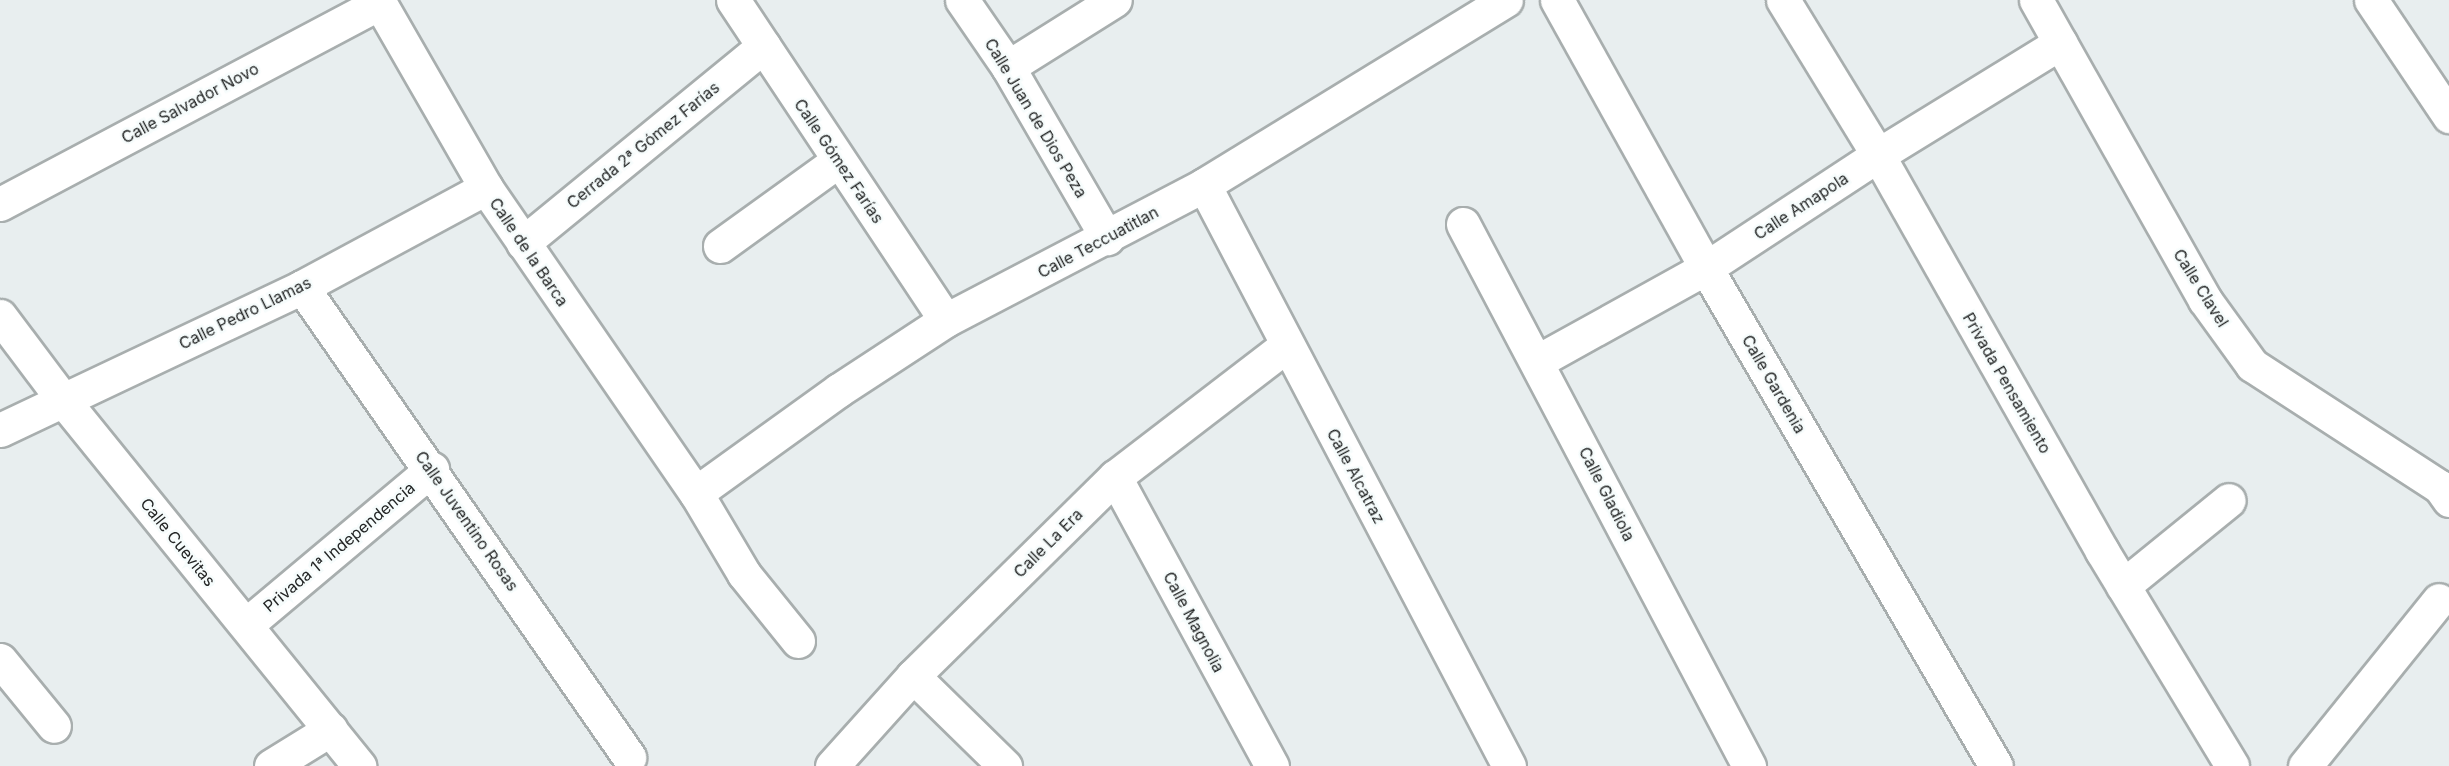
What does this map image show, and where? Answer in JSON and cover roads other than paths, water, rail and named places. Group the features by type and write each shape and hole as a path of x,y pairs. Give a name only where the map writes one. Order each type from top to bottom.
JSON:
{"street":[{"name":"Calle Gómez Farías","path":"732,0 946,320"},
{"name":"Calle Juan de Dios Peza","path":"962,0 1008,67 1107,238"},
{"path":"1008,67 1115,0"},
{"name":"Calle Teccuatitlan","path":"696,494 840,390 946,320 1107,238 1204,185 1506,0"},
{"name":"Calle Gardenia","path":"1557,0 1706,268 1996,766"},
{"name":"Privada Pensamiento","path":"1783,0 1878,155 2123,586 2232,766"},
{"name":"Calle Clavel","path":"2036,0 2205,300 2252,365 2440,487 2449,500"},
{"path":"2371,0 2449,116"},
{"name":"Calle de la Barca","path":"379,1 486,188 696,494 744,574 798,641"},
{"name":"Calle Salvador Novo","path":"0,204 379,1"},
{"name":"Calle Amapola","path":"1538,361 1706,268 1878,155 2060,43"},
{"name":"Cerrada 2ª Gómez Farías","path":"523,243 764,46"},
{"path":"720,246 838,161"},
{"name":"Calle Alcatraz","path":"1204,185 1286,346 1509,766"},
{"name":"Calle Pedro Llamas","path":"0,430 302,286 486,188"},
{"name":"Calle Gladiola","path":"1463,224 1538,361 1749,766"},
{"name":"Calle Juventino Rosas","path":"302,286 432,469 628,758"},
{"name":"Calle Cuevitas","path":"0,316 63,400 359,766"},
{"name":"Calle La Era","path":"832,766 913,676 1115,477 1286,346"},
{"name":"Privada 1ª Independencia","path":"246,625 432,469"},
{"name":"Calle Magnolia","path":"1115,477 1272,766"},
{"path":"2123,586 2229,500"},
{"path":"2305,766 2439,600"},
{"path":"0,660 54,726"},
{"path":"913,676 1005,766"},
{"path":"271,766 331,729"}]}
